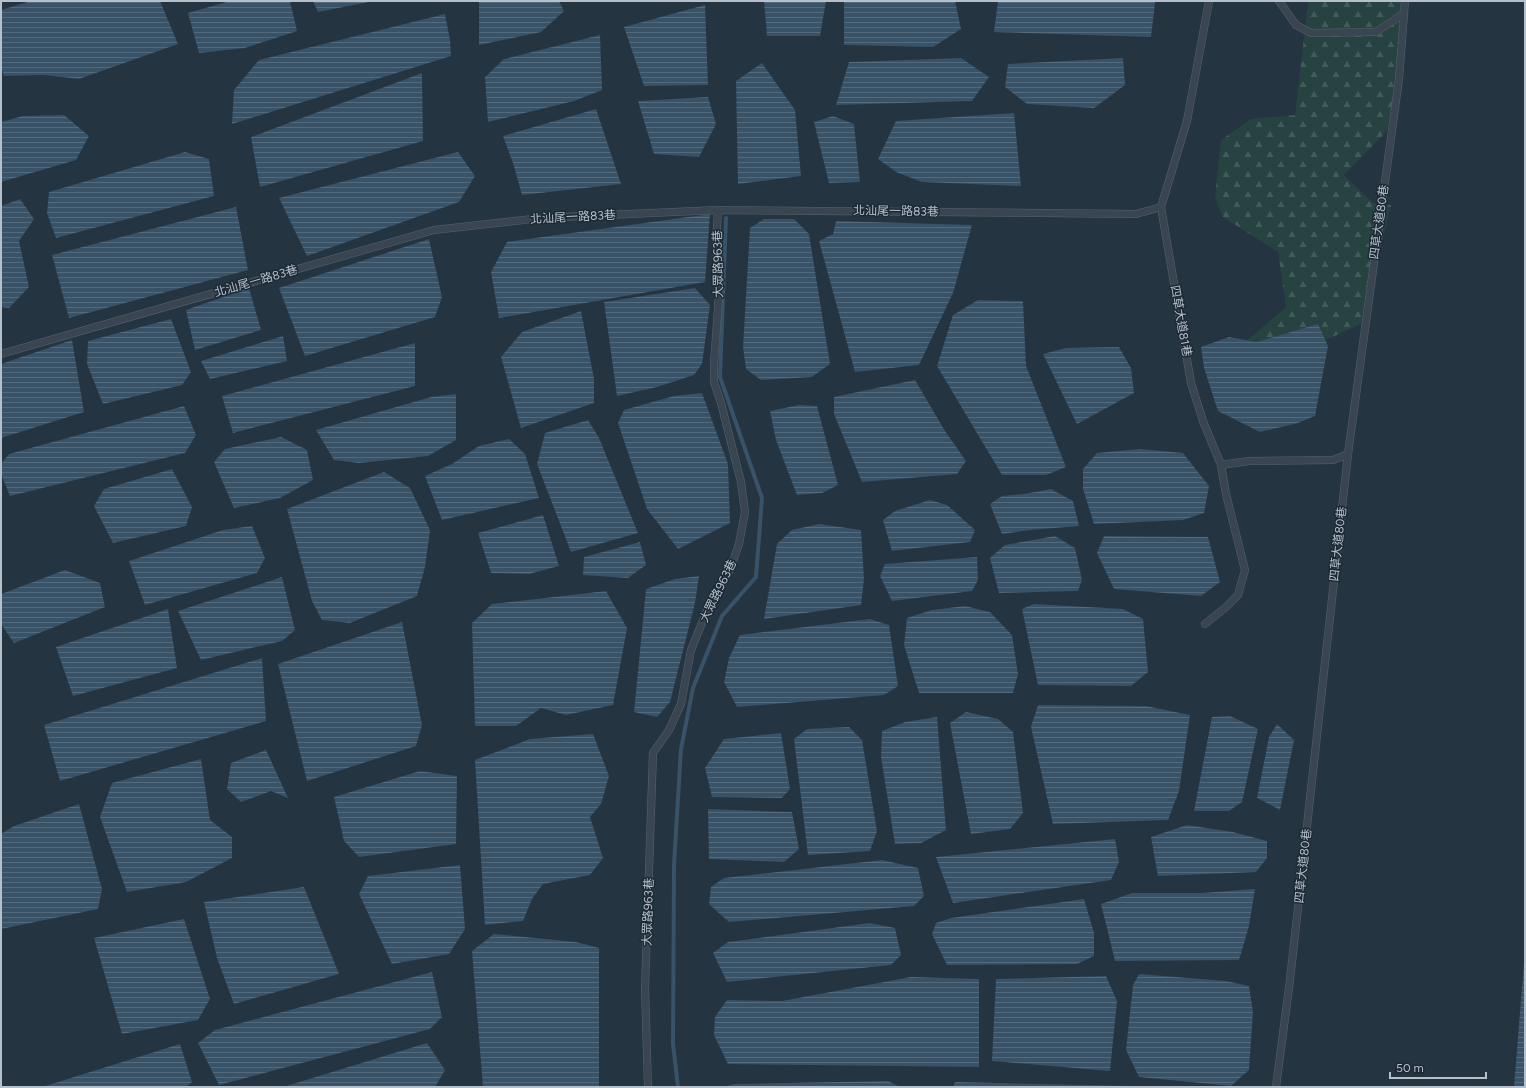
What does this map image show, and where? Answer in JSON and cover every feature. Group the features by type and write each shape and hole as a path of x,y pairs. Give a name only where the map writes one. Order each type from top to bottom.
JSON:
{"lane":[{"name":"四草大道81巷","path":"1205,624 1238,595 1245,570 1226,494 1221,465 1203,421 1191,383 1161,207 1187,121 1209,1"},
{"path":"1279,1 1296,25 1311,33 1376,32 1404,14"},
{"name":"四草大道80巷","path":"1276,1087 1291,972 1348,454 1399,79 1405,1"},
{"name":"北汕尾一路83巷","path":"1,354 434,230 541,218 718,210 1136,214 1161,207"},
{"name":"大眾路963巷","path":"648,1087 645,988 653,753 670,730 681,704 691,650 708,608 730,570 739,544 745,512 741,482 721,403 714,382 719,294 716,242 718,210"},
{"path":"1221,465 1250,461 1334,460 1348,454"}],"green space":[{"path":"1306,1 1399,1 1409,14 1387,131 1344,175 1373,203 1391,205 1363,323 1284,359 1238,348 1286,307 1278,252 1223,217 1215,197 1221,140 1251,119 1295,115 1308,3"}],"water":[{"path":"31,1 160,1 178,44 79,79 44,75 4,76 1,67 1,10"},
{"path":"230,1 290,1 297,31 245,48 199,53 188,13"},
{"path":"313,1 374,1 318,12"},
{"path":"479,1 559,1 564,11 541,32 479,45"},
{"path":"764,1 826,1 820,36 767,36"},
{"path":"844,1 955,1 961,29 933,47 844,45"},
{"path":"998,1 1155,1 1151,37 994,32"},
{"path":"705,5 708,85 644,86 624,27"},
{"path":"445,14 450,40 451,56 232,124 234,90 259,60"},
{"path":"600,35 602,90 574,101 488,122 485,77 504,59"},
{"path":"961,58 989,77 972,101 836,105 849,62"},
{"path":"1123,58 1125,85 1094,108 1027,104 1005,87 1008,64"},
{"path":"762,63 795,110 801,176 738,184 736,81"},
{"path":"422,73 423,141 260,187 251,137"},
{"path":"708,97 716,124 699,157 654,154 638,101"},
{"path":"596,109 621,184 522,195 513,163 503,136"},
{"path":"1014,113 1021,186 922,182 896,172 878,159 896,121"},
{"path":"64,115 89,136 76,160 1,182 1,122 23,116"},
{"path":"833,116 854,124 860,182 829,183 814,122"},
{"path":"185,152 209,159 214,196 56,238 47,213 49,192"},
{"path":"458,152 475,176 459,202 307,256 279,198"},
{"path":"20,199 34,219 19,241 29,287 9,308 1,307 1,206"},
{"path":"236,207 248,270 69,318 52,255"},
{"path":"710,214 705,282 499,318 491,272 507,242"},
{"path":"764,219 794,219 809,234 830,364 812,377 761,380 746,369 743,347 750,228"},
{"path":"836,221 972,225 953,293 919,365 855,372 819,241 833,234"},
{"path":"429,239 442,297 435,317 305,356 279,288"},
{"path":"249,288 261,330 195,350 186,310"},
{"path":"695,288 710,305 702,364 694,375 657,387 617,396 604,302"},
{"path":"978,300 1023,301 1026,366 1066,467 1046,475 1002,475 937,366 953,315"},
{"path":"581,311 594,379 594,403 521,428 501,357 522,332"},
{"path":"171,319 191,372 182,385 103,404 87,364 88,341"},
{"path":"1318,324 1328,346 1315,416 1298,423 1260,432 1218,411 1204,368 1201,347 1229,337 1257,342"},
{"path":"283,336 287,361 210,379 201,361"},
{"path":"72,340 84,412 1,438 1,364"},
{"path":"415,343 415,386 233,433 222,396"},
{"path":"1119,347 1131,368 1134,393 1077,424 1043,354 1066,348"},
{"path":"915,380 945,431 966,461 957,474 862,482 834,414 834,397"},
{"path":"702,393 728,464 730,523 678,549 647,509 618,423 624,410 674,396"},
{"path":"456,394 456,440 428,456 359,463 334,460 316,430 431,397"},
{"path":"799,405 817,406 838,485 822,493 797,495 776,440 770,411"},
{"path":"184,406 196,435 185,453 10,496 1,474 1,464 9,454"},
{"path":"588,420 599,438 638,533 571,552 537,464 545,433"},
{"path":"281,437 307,450 313,480 280,498 234,508 214,462 225,449"},
{"path":"509,439 525,454 539,498 442,520 425,476 452,464 479,446"},
{"path":"1140,449 1183,453 1209,486 1204,513 1183,520 1094,524 1083,489 1083,469 1097,453"},
{"path":"172,469 192,507 186,526 113,543 94,506 104,489"},
{"path":"384,472 410,488 430,530 425,567 417,596 350,623 322,620 312,601 287,509"},
{"path":"1051,489 1073,501 1079,526 1002,534 990,504 1002,496"},
{"path":"930,500 947,505 975,530 970,542 892,551 883,520 895,511"},
{"path":"543,515 559,566 529,574 491,573 478,533"},
{"path":"819,524 861,530 864,579 861,605 764,619 777,544 792,530"},
{"path":"252,526 265,558 257,573 145,605 129,561 223,530"},
{"path":"1055,536 1075,548 1082,580 1078,591 999,593 990,558 1005,545"},
{"path":"1104,536 1208,537 1220,582 1201,596 1114,589 1097,553"},
{"path":"640,542 646,565 628,578 583,575 584,557"},
{"path":"977,557 978,580 972,591 892,601 880,576 885,564"},
{"path":"65,570 100,583 105,607 14,643 1,624 1,594"},
{"path":"699,576 695,603 670,702 657,717 634,712 646,589 675,579"},
{"path":"282,577 295,630 282,641 201,660 178,611"},
{"path":"606,591 627,628 613,705 566,715 541,708 516,726 475,726 472,623 492,604"},
{"path":"1034,604 1123,609 1143,619 1148,672 1131,686 1038,685 1022,609"},
{"path":"965,606 990,612 1012,635 1018,674 1013,693 919,693 904,645 907,618 932,610"},
{"path":"168,609 177,668 73,696 56,647"},
{"path":"870,619 889,625 898,686 884,695 737,707 724,682 729,658 740,635"},
{"path":"402,622 422,725 416,746 307,781 278,664"},
{"path":"262,658 266,721 60,781 44,725"},
{"path":"1038,705 1146,706 1190,715 1179,791 1168,820 1053,824 1031,727"},
{"path":"966,712 998,719 1013,732 1023,813 1010,829 971,834 950,723"},
{"path":"1230,716 1258,729 1242,802 1229,811 1194,811 1212,717"},
{"path":"937,717 946,830 921,843 895,844 881,757 882,731 905,722"},
{"path":"1277,724 1294,740 1280,810 1257,798 1269,737"},
{"path":"849,727 862,740 877,831 870,851 808,855 794,739 807,729"},
{"path":"781,733 790,789 782,798 712,797 705,768 724,739"},
{"path":"593,734 609,776 601,804 590,817 603,858 590,875 543,884 532,899 523,921 485,925 475,760 530,739"},
{"path":"266,750 288,798 271,791 241,802 227,789 231,763"},
{"path":"201,759 210,820 232,837 232,858 186,882 127,892 100,817 112,783"},
{"path":"420,771 457,776 456,844 359,857 344,841 334,797"},
{"path":"79,804 102,889 98,909 1,929 1,834 14,826"},
{"path":"708,809 792,812 799,849 784,862 709,859"},
{"path":"1187,825 1233,832 1267,841 1267,858 1256,872 1158,876 1151,837"},
{"path":"1115,839 1119,862 1111,880 953,903 936,857"},
{"path":"882,860 918,868 924,896 914,906 729,922 709,904 711,887 724,878"},
{"path":"460,865 465,929 449,954 392,964 359,894 368,876"},
{"path":"304,887 339,974 234,1004 217,958 204,902"},
{"path":"1255,889 1249,926 1239,960 1115,961 1101,904 1132,893 1202,893"},
{"path":"1084,899 1094,933 1094,956 1077,964 947,965 932,934 936,923 951,918"},
{"path":"184,919 210,999 198,1020 122,1034 94,938"},
{"path":"870,923 895,928 901,955 891,965 727,982 713,953 728,942"},
{"path":"494,934 576,942 599,948 599,1087 483,1087 472,951"},
{"path":"1525,950 1525,1087 1514,1087"},
{"path":"432,972 442,1017 430,1029 219,1085 198,1043 215,1030"},
{"path":"1139,974 1226,981 1249,986 1253,1012 1249,1070 1231,1086 1139,1077 1126,1050 1133,985"},
{"path":"1106,976 1117,1001 1110,1071 992,1061 996,979"},
{"path":"911,977 979,979 979,1067 728,1064 714,1035 715,1017 727,1000 782,1001"},
{"path":"427,1043 445,1070 435,1087 283,1087"},
{"path":"180,1044 192,1082 186,1087 42,1087"},
{"path":"888,1081 900,1087 723,1087 734,1084"},
{"path":"955,1082 1131,1086 1131,1087 953,1087"}],"waterway":[{"path":"678,1087 673,1044 674,865 681,749 693,688 722,616 756,577 762,498 720,377 726,218"}]}
